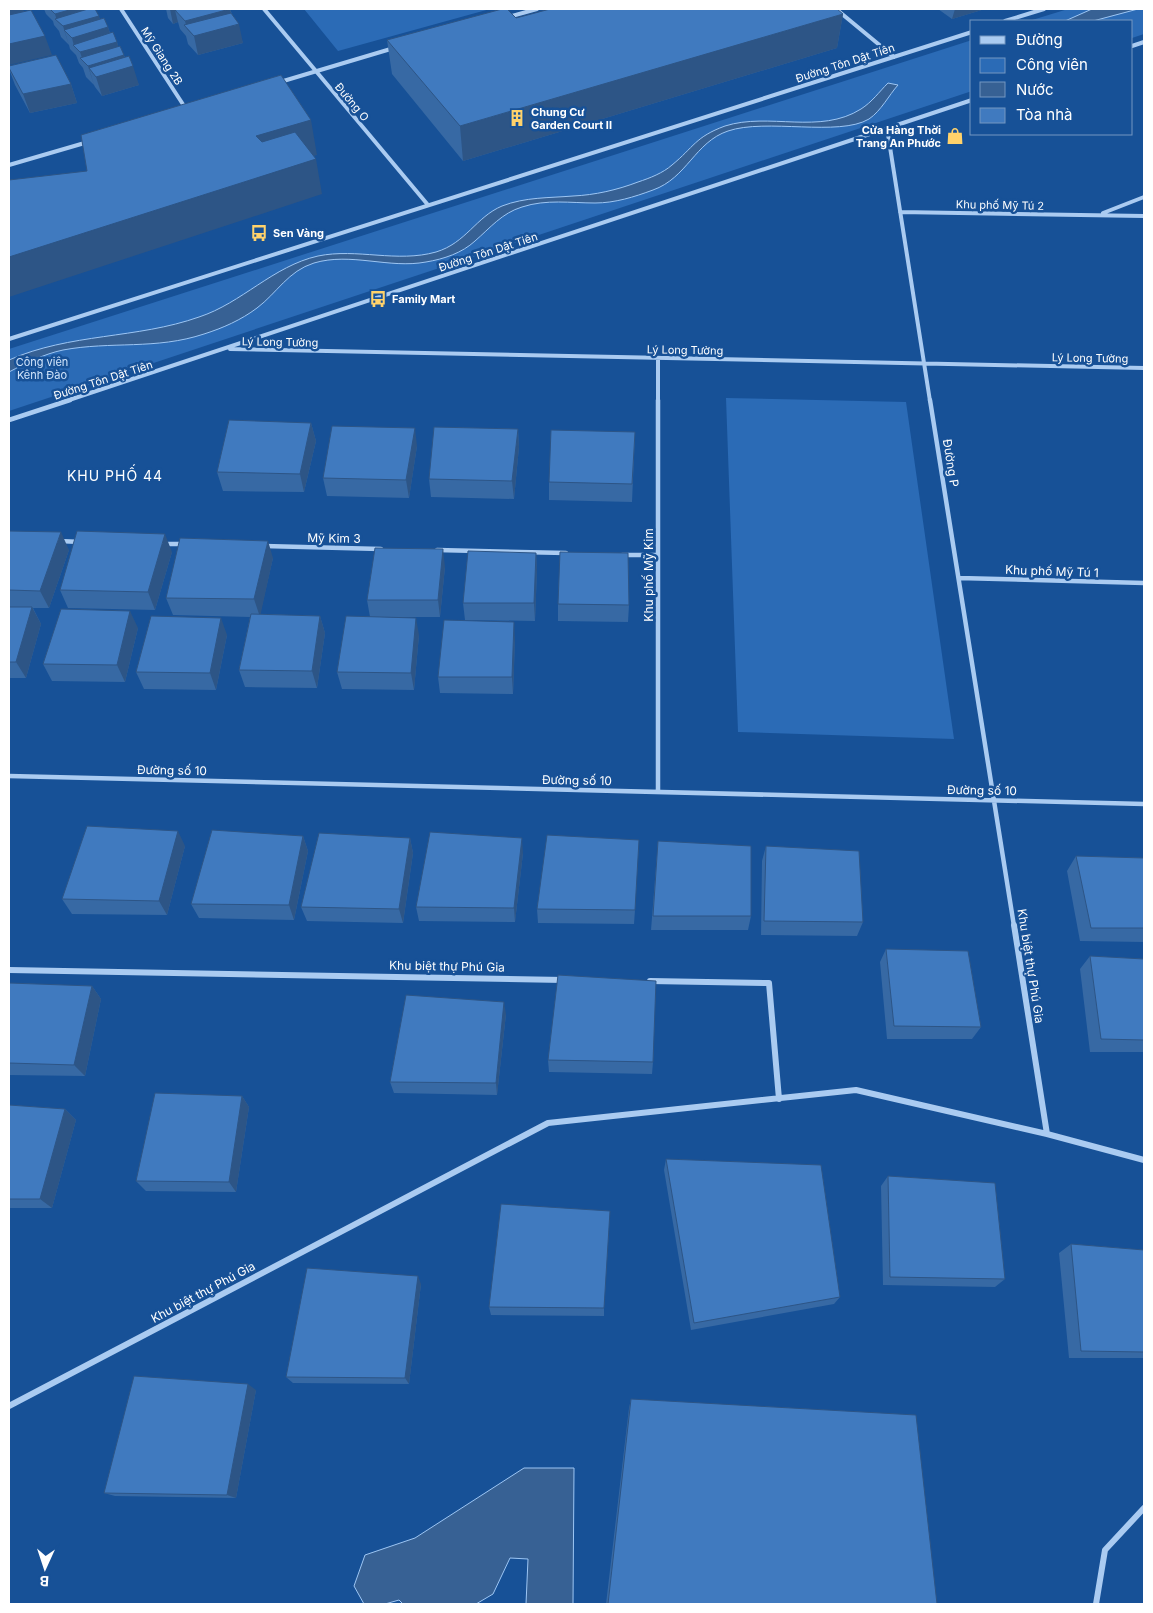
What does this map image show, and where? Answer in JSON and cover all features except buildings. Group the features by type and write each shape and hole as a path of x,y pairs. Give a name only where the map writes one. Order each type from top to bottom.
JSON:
{"street":[{"name":"Mỹ Giang 2B","path":"121,9 189,114"},
{"name":"Đường O","path":"264,9 428,205"},
{"path":"500,19 537,9"},
{"path":"836,9 894,57"},
{"path":"1008,20 1044,9"},
{"name":"Đường Tôn Dật Tiên","path":"9,339 970,33"},
{"path":"278,83 398,48"},
{"name":"Đường Tôn Dật Tiên","path":"9,420 970,101"},
{"name":"Đường P","path":"887,128 995,800"},
{"path":"9,165 95,141"},
{"name":"Khu phố Mỹ Tú 2","path":"1099,215 1144,197"},
{"name":"Khu phố Mỹ Tú 2","path":"900,212 1144,216"},
{"name":"Lý Long Tường","path":"225,349 1144,368"},
{"name":"Khu phố Mỹ Kim","path":"658,358 658,792"},
{"path":"49,541 89,542"},
{"path":"159,544 189,544"},
{"name":"Mỹ Kim 3","path":"258,546 388,549"},
{"path":"428,550 568,553"},
{"path":"618,554 658,556"},
{"name":"Khu phố Mỹ Tú 1","path":"959,578 1144,583"},
{"name":"Đường số 10","path":"9,776 1144,804"},
{"name":"Khu biệt thự Phú Gia","path":"995,800 1047,1134"},
{"name":"Khu biệt thự Phú Gia","path":"9,970 572,980"},
{"path":"641,981 769,983 779,1098"},
{"name":"Khu biệt thự Phú Gia","path":"9,1406 548,1124 856,1090 1047,1134 1144,1160"},
{"path":"1096,1604 1105,1550 1144,1508"}],"green space":[{"path":"304,9 490,9 338,51"},
{"path":"1068,9 1144,9 1144,34 1133,38 1133,20 1032,20"},
{"name":"Công viên Kênh Đào","path":"970,41 970,92 9,411 9,349"},
{"path":"726,398 906,402 954,739 738,732"}],"water":[{"path":"1092,9 1138,9 1097,20 1067,20"},
{"path":"888,83 898,85 873,116 856,124 840,127 762,126 744,127 728,131 707,143 683,169 665,184 639,195 602,203 549,202 522,207 502,217 464,249 433,261 398,264 342,259 314,263 297,271 251,312 211,332 168,342 81,347 63,350 42,356 9,372 9,360 32,351 80,340 176,324 215,311 286,268 318,256 347,254 407,256 436,252 455,243 485,217 502,206 528,199 598,193 643,180 665,170 701,138 725,126 759,121 829,121 845,117 865,106"},
{"path":"524,1468 574,1468 573,1604 526,1604 528,1559 510,1558 493,1594 476,1604 403,1604 399,1600 385,1604 364,1604 354,1586 365,1555 415,1538"}],"place":[{"name":"Chung Cư Garden Court II","path":"517,118"},
{"name":"Cửa Hàng Thời Trang An Phước","path":"955,136"},
{"name":"Sen Vàng","path":"259,233"},
{"name":"Family Mart","path":"378,299"}],"district":[{"name":"KHU PHỐ 44","path":"115,475"}]}
